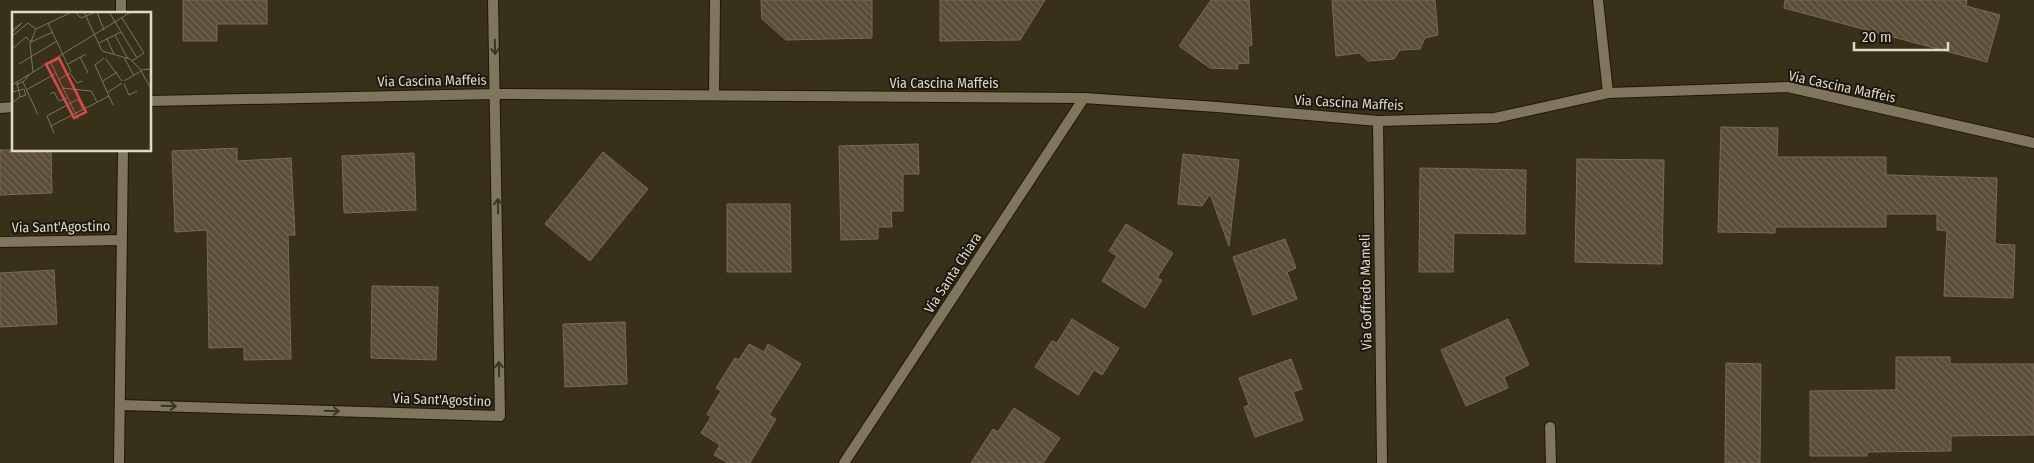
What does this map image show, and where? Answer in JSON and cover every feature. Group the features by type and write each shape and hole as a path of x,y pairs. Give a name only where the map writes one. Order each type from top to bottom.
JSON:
{"street":[{"path":"493,0 496,94"},
{"path":"714,95 715,0"},
{"path":"1598,0 1608,93"},
{"name":"Via Cascina Maffeis","path":"151,101 496,94 1084,98 1378,121 1495,118 1608,93 1788,87 2034,143"},
{"name":"Via Sant'Agostino","path":"121,405 500,416 496,94"},
{"name":"Via Santa Chiara","path":"844,463 1084,98"},
{"name":"Via Goffredo Mameli","path":"1378,121 1382,463"},
{"name":"Via Sant'Agostino","path":"119,463 123,151"},
{"name":"Via Sant'Agostino","path":"0,242 122,240"},
{"path":"1550,427 1551,463"}],"building":[{"path":"183,0 267,0 267,24 217,24 217,41 183,41"},
{"path":"761,0 872,0 872,38 786,40 762,19"},
{"path":"940,0 1045,0 1020,40 940,41"},
{"path":"1211,0 1249,0 1252,45 1248,46 1249,63 1237,64 1238,69 1210,68 1179,46"},
{"path":"1332,0 1435,0 1438,35 1425,38 1420,49 1400,50 1394,59 1368,61 1359,53 1336,56"},
{"path":"1785,0 1967,0 1966,6 2000,15 1987,62 1784,8"},
{"path":"1721,127 1778,128 1777,157 1886,157 1886,175 1997,178 1995,244 2015,245 2013,298 1944,296 1947,231 1937,230 1937,214 1886,214 1886,227 1775,227 1775,233 1718,232"},
{"path":"918,144 919,174 903,174 903,211 891,211 892,227 878,227 878,239 841,240 839,146"},
{"path":"237,148 237,161 291,158 295,235 288,235 291,359 244,360 244,347 209,348 207,230 175,232 172,151"},
{"path":"0,150 51,151 52,193 0,195"},
{"path":"603,152 648,189 590,261 545,224"},
{"path":"414,153 416,210 344,213 342,156"},
{"path":"1183,154 1239,160 1229,246 1210,194 1202,206 1178,204"},
{"path":"1577,159 1664,160 1662,264 1575,262"},
{"path":"1420,168 1526,170 1525,234 1454,233 1453,272 1419,272"},
{"path":"727,204 790,204 791,272 727,272"},
{"path":"1126,224 1173,253 1157,278 1162,280 1145,308 1102,281 1117,256 1109,251"},
{"path":"1285,239 1296,268 1287,272 1297,299 1253,315 1233,257"},
{"path":"54,270 57,324 0,327 0,273"},
{"path":"372,286 438,287 436,360 371,358"},
{"path":"1072,319 1119,348 1102,375 1094,370 1078,395 1035,367 1052,341 1057,343"},
{"path":"1508,319 1529,365 1504,377 1508,388 1466,406 1441,350"},
{"path":"625,322 627,384 565,387 563,324"},
{"path":"749,344 764,352 768,344 801,364 769,415 776,419 750,463 728,463 714,455 720,445 701,433 711,417 707,414 721,391 716,388 735,358 739,360"},
{"path":"1896,357 1950,357 1950,364 2034,364 2034,435 1951,436 1951,451 1867,452 1867,456 1810,456 1810,391 1896,390"},
{"path":"1291,359 1302,389 1293,392 1303,420 1255,437 1244,407 1249,405 1239,378"},
{"path":"1726,363 1761,364 1760,463 1725,463"},
{"path":"1014,408 1060,438 1043,463 971,463 993,429 998,432"}]}
